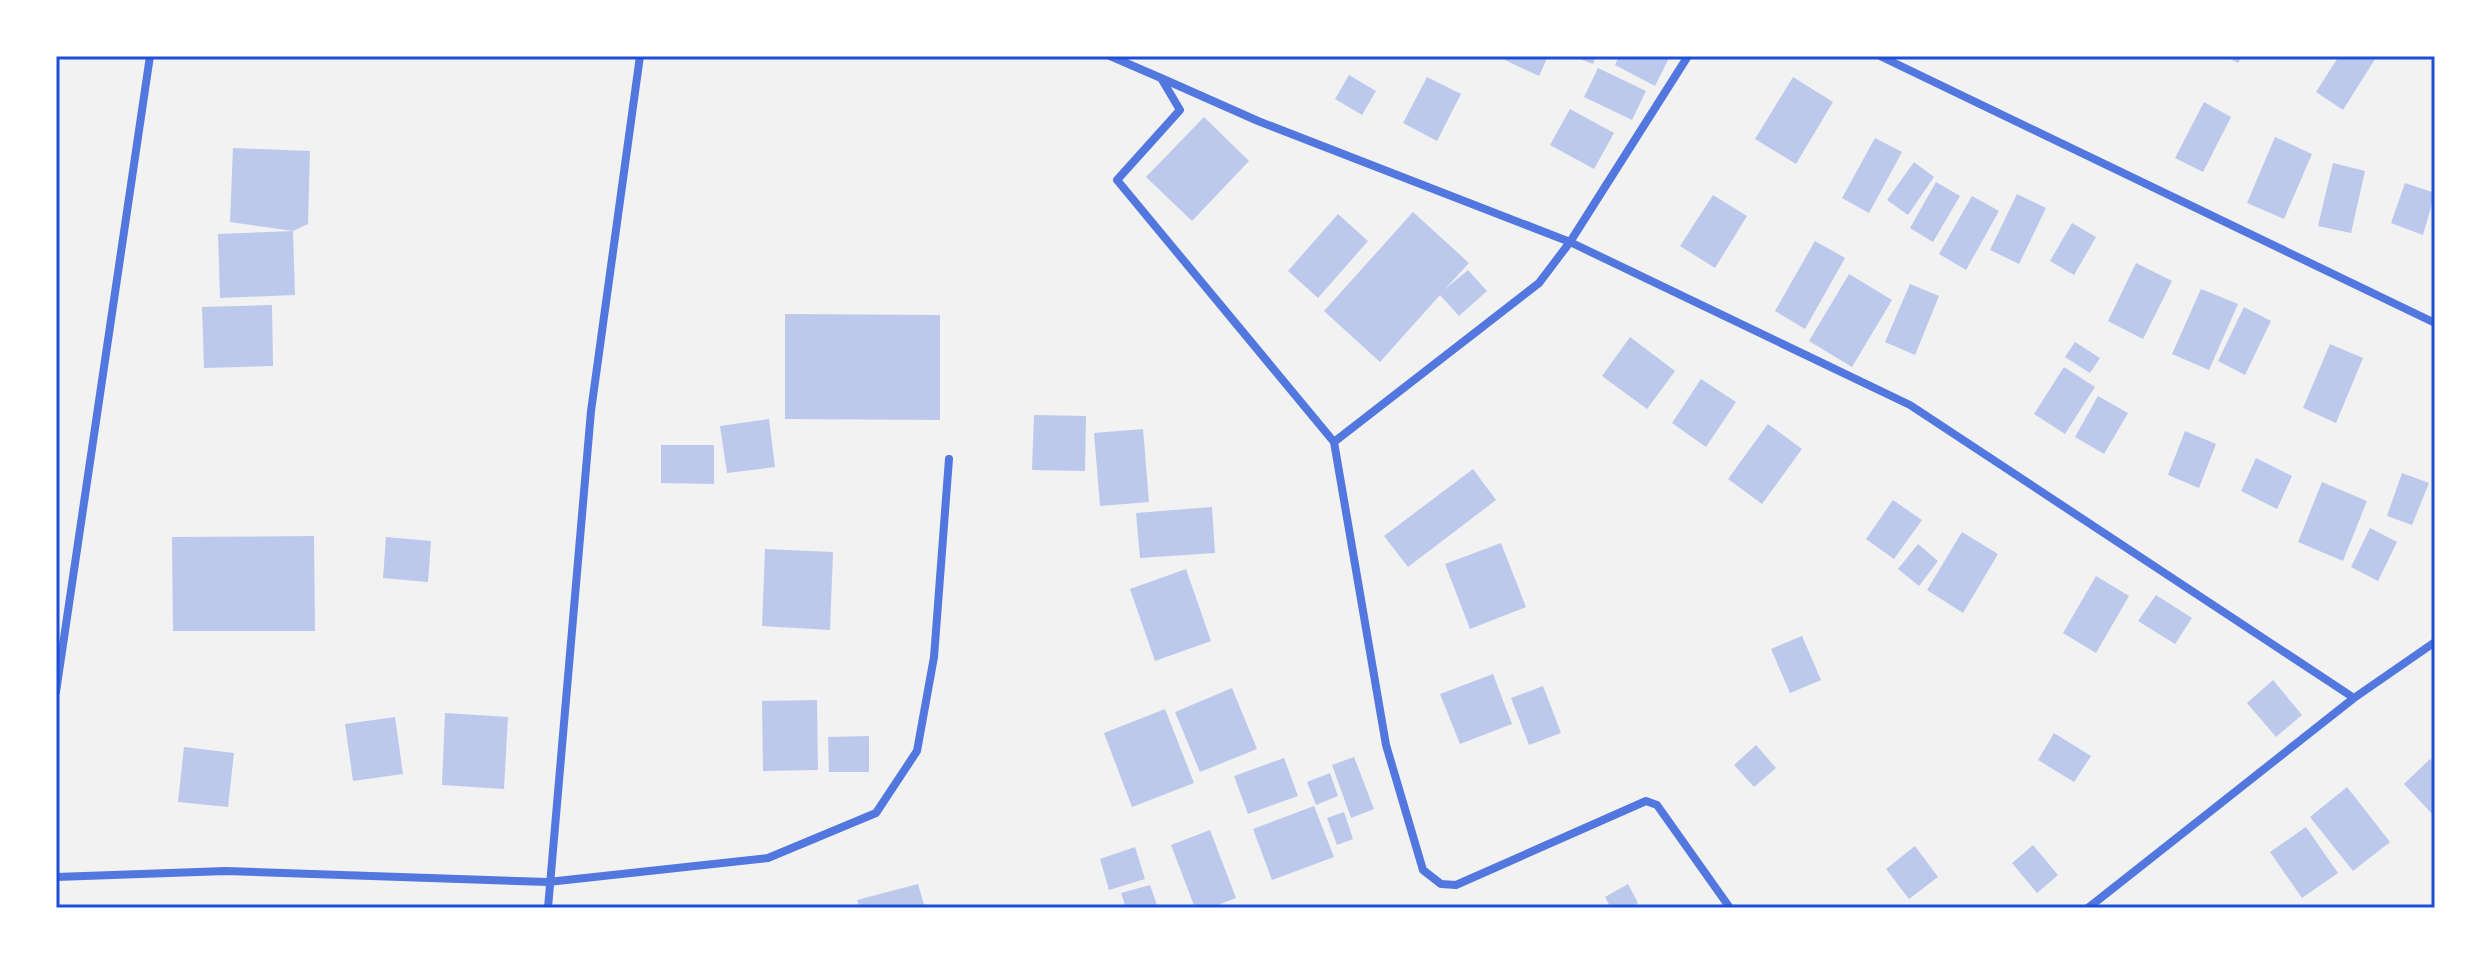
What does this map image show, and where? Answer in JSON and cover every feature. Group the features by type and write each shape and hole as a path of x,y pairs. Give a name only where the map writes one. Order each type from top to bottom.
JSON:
{"street":[{"path":"56,692 150,56"},
{"path":"548,908 591,411 640,56"},
{"path":"1110,56 1258,121 1570,242 1910,405 2354,698"},
{"path":"1334,442 1539,283 1570,242 1688,56"},
{"path":"1880,56 2435,323"},
{"path":"1161,78 1180,110 1117,180 1334,442 1386,745 1423,870 1441,884 1456,885 1646,801 1657,805 1730,908"},
{"path":"56,877 226,871 548,882 768,858 876,813 917,751 934,657 949,459"},
{"path":"2088,908 2354,698 2435,642"}],"building":[{"path":"1507,56 1548,56 1539,76 1505,60"},
{"path":"1572,56 1596,56 1593,64"},
{"path":"1619,56 1670,56 1655,86 1615,65"},
{"path":"2224,56 2242,56 2238,63"},
{"path":"2339,56 2377,56 2343,110 2316,92"},
{"path":"1598,68 1646,91 1632,120 1584,97"},
{"path":"1349,75 1376,91 1362,115 1335,99"},
{"path":"1427,77 1461,94 1437,141 1403,123"},
{"path":"1793,77 1833,102 1796,164 1755,139"},
{"path":"2204,102 2231,117 2203,172 2175,158"},
{"path":"1570,109 1614,133 1594,169 1550,145"},
{"path":"1204,117 1249,161 1192,221 1146,177"},
{"path":"2275,137 2312,154 2284,219 2247,203"},
{"path":"1875,138 1902,152 1869,213 1842,198"},
{"path":"233,148 310,151 308,224 293,231 230,222"},
{"path":"1914,162 1934,177 1908,215 1887,200"},
{"path":"2333,163 2365,171 2351,233 2318,226"},
{"path":"1936,182 1960,196 1933,242 1910,228"},
{"path":"2405,183 2435,193 2423,235 2391,223"},
{"path":"2017,194 2046,208 2019,264 1990,250"},
{"path":"1713,195 1747,216 1715,268 1680,246"},
{"path":"1972,196 1999,211 1966,270 1939,254"},
{"path":"1413,212 1469,263 1445,289 1468,270 1487,291 1459,316 1440,295 1380,362 1324,311"},
{"path":"1338,214 1368,241 1318,298 1288,271"},
{"path":"2072,223 2096,237 2074,275 2050,261"},
{"path":"293,231 295,295 220,298 218,234"},
{"path":"1815,241 1845,258 1805,329 1775,311"},
{"path":"2136,263 2172,281 2143,339 2108,321"},
{"path":"1849,274 1892,300 1852,367 1809,341"},
{"path":"1910,284 1939,296 1915,355 1885,342"},
{"path":"2201,289 2238,304 2209,370 2172,354"},
{"path":"272,305 273,366 204,368 202,307"},
{"path":"2244,307 2271,321 2245,375 2218,361"},
{"path":"785,314 940,315 940,420 785,419"},
{"path":"1630,337 1675,371 1647,409 1602,376"},
{"path":"2075,342 2100,358 2090,373 2065,357"},
{"path":"2330,344 2363,358 2336,423 2303,408"},
{"path":"2064,367 2095,387 2065,434 2034,414"},
{"path":"1701,379 1736,402 1706,447 1672,423"},
{"path":"2098,396 2128,413 2104,454 2075,437"},
{"path":"1034,415 1086,416 1085,471 1032,470"},
{"path":"769,419 775,467 727,473 720,426"},
{"path":"1768,424 1802,449 1762,504 1728,479"},
{"path":"1143,429 1149,502 1100,506 1094,433"},
{"path":"2185,431 2216,444 2199,488 2168,475"},
{"path":"661,445 714,445 714,484 661,483"},
{"path":"2256,458 2292,476 2277,509 2241,491"},
{"path":"1473,469 1496,500 1408,567 1384,536"},
{"path":"2402,473 2429,483 2412,525 2387,516"},
{"path":"2322,482 2367,501 2343,561 2298,542"},
{"path":"1893,500 1922,520 1894,559 1866,539"},
{"path":"1212,507 1215,553 1140,558 1136,513"},
{"path":"2370,528 2397,542 2378,581 2351,567"},
{"path":"1962,532 1998,554 1963,613 1927,590"},
{"path":"314,536 315,631 173,631 172,537"},
{"path":"386,537 431,541 428,582 383,578"},
{"path":"1501,543 1526,607 1470,629 1445,564"},
{"path":"1918,544 1938,561 1919,586 1898,569"},
{"path":"765,549 833,552 830,630 762,626"},
{"path":"1186,569 1211,641 1155,661 1130,589"},
{"path":"2096,576 2129,596 2096,653 2063,633"},
{"path":"2156,595 2192,618 2175,644 2138,621"},
{"path":"1802,636 1821,680 1790,693 1771,649"},
{"path":"1493,674 1512,724 1460,744 1440,694"},
{"path":"2273,680 2302,715 2276,737 2247,703"},
{"path":"1543,686 1561,733 1529,745 1511,698"},
{"path":"1232,688 1257,749 1200,772 1175,712"},
{"path":"817,700 818,770 763,771 762,701"},
{"path":"1165,709 1194,783 1132,807 1104,733"},
{"path":"445,713 508,717 504,789 442,785"},
{"path":"395,717 403,774 353,781 345,724"},
{"path":"2054,733 2091,756 2074,782 2038,760"},
{"path":"869,736 869,772 829,772 828,737"},
{"path":"1756,745 1776,768 1754,787 1734,765"},
{"path":"184,747 234,753 228,807 178,802"},
{"path":"1354,757 1374,809 1351,818 1332,765"},
{"path":"1284,758 1298,796 1248,814 1234,776"},
{"path":"2430,759 2435,765 2435,817 2404,784"},
{"path":"1330,773 1338,796 1316,805 1307,782"},
{"path":"2347,787 2390,842 2353,871 2310,817"},
{"path":"1314,806 1334,857 1272,880 1253,829"},
{"path":"1344,812 1353,839 1337,845 1327,818"},
{"path":"2306,827 2338,873 2302,898 2270,852"},
{"path":"1210,830 1236,898 1210,908 1195,908 1171,845"},
{"path":"2033,845 2058,875 2037,893 2012,863"},
{"path":"1915,846 1938,877 1909,899 1886,869"},
{"path":"1135,847 1145,879 1109,890 1100,859"},
{"path":"918,884 925,908 860,908 857,900"},
{"path":"1628,884 1638,903 1630,908 1611,908 1605,897"},
{"path":"1150,885 1158,908 1126,908 1121,893"}]}
